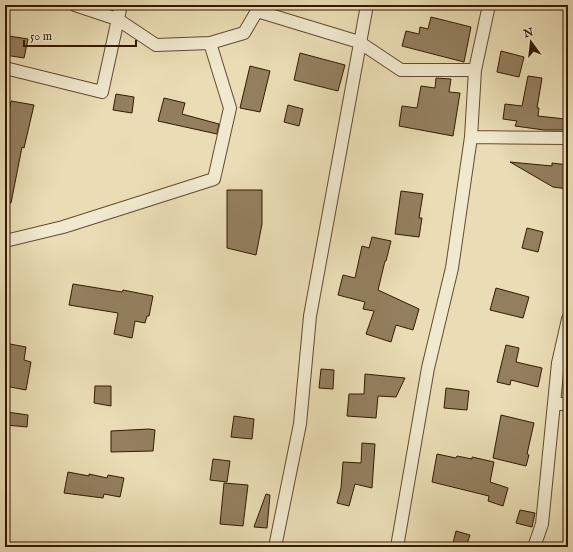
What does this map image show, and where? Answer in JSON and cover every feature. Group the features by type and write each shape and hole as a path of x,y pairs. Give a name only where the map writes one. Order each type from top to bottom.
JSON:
{"street":[{"path":"75,5 117,19 156,44 210,43 244,33 256,8 359,42 401,70 475,70"},
{"path":"5,68 102,92 121,5"},
{"path":"275,547 300,424 310,316 367,5"},
{"path":"397,547 428,368 452,268 471,137 475,70 489,5"},
{"path":"5,241 63,227 214,179 230,108 210,43"},
{"path":"471,137 568,138"},
{"path":"534,547 542,524 558,363 568,319"},
{"path":"554,404 568,404"}],"building":[{"path":"431,17 471,27 464,62 402,46 406,31 419,34 420,27 428,29"},
{"path":"9,36 28,39 24,58 5,55"},
{"path":"501,51 524,57 519,77 497,72"},
{"path":"300,53 345,65 338,91 294,80"},
{"path":"250,66 270,71 260,112 240,108"},
{"path":"528,76 542,78 537,108 539,108 538,116 565,119 564,130 544,130 515,126 517,121 503,119 505,104 522,106"},
{"path":"436,78 451,79 449,92 460,93 453,136 399,126 402,106 417,108 421,86 435,88"},
{"path":"116,94 134,97 132,113 113,110"},
{"path":"164,98 185,103 182,114 219,124 217,134 158,121"},
{"path":"11,101 34,105 24,148 22,147 11,203 5,203 5,131"},
{"path":"288,105 303,109 299,126 284,122"},
{"path":"510,162 552,166 552,163 568,165 568,189 553,187"},
{"path":"227,190 262,190 262,224 256,255 227,248"},
{"path":"401,191 423,194 419,218 422,218 419,237 395,234"},
{"path":"527,228 543,232 538,252 522,248"},
{"path":"372,237 391,241 378,290 419,309 413,330 396,325 391,342 366,334 374,311 363,309 365,302 338,295 343,275 355,278 362,246 369,248"},
{"path":"73,284 122,292 123,290 153,296 149,316 147,316 145,323 135,321 132,338 114,334 118,313 69,305"},
{"path":"496,288 529,297 523,318 490,310"},
{"path":"10,344 26,347 24,360 31,362 26,390 5,386 5,355 8,355"},
{"path":"506,345 519,348 516,362 542,368 538,387 511,380 510,385 497,382"},
{"path":"321,369 334,370 333,389 319,388"},
{"path":"365,374 405,378 396,397 378,396 376,418 347,416 349,394 364,394"},
{"path":"95,386 111,386 111,406 94,403"},
{"path":"446,388 469,391 467,410 444,408"},
{"path":"7,412 28,415 27,427 6,425"},
{"path":"501,415 534,423 527,454 529,455 526,466 493,458"},
{"path":"234,416 254,419 252,439 231,437"},
{"path":"155,430 153,451 111,452 111,431"},
{"path":"362,443 375,444 372,488 355,484 349,506 337,503 341,488 343,462 361,463"},
{"path":"437,454 456,458 457,456 472,459 472,457 494,462 490,482 508,488 503,506 488,501 489,496 432,482"},
{"path":"213,459 230,461 227,482 210,480"},
{"path":"68,472 89,476 89,474 107,478 108,475 124,478 120,497 104,494 103,498 64,493"},
{"path":"224,483 248,485 243,526 220,524"},
{"path":"266,494 270,495 267,528 254,527"},
{"path":"520,510 535,513 532,527 516,523"},
{"path":"456,531 470,535 466,547 452,547"}]}
